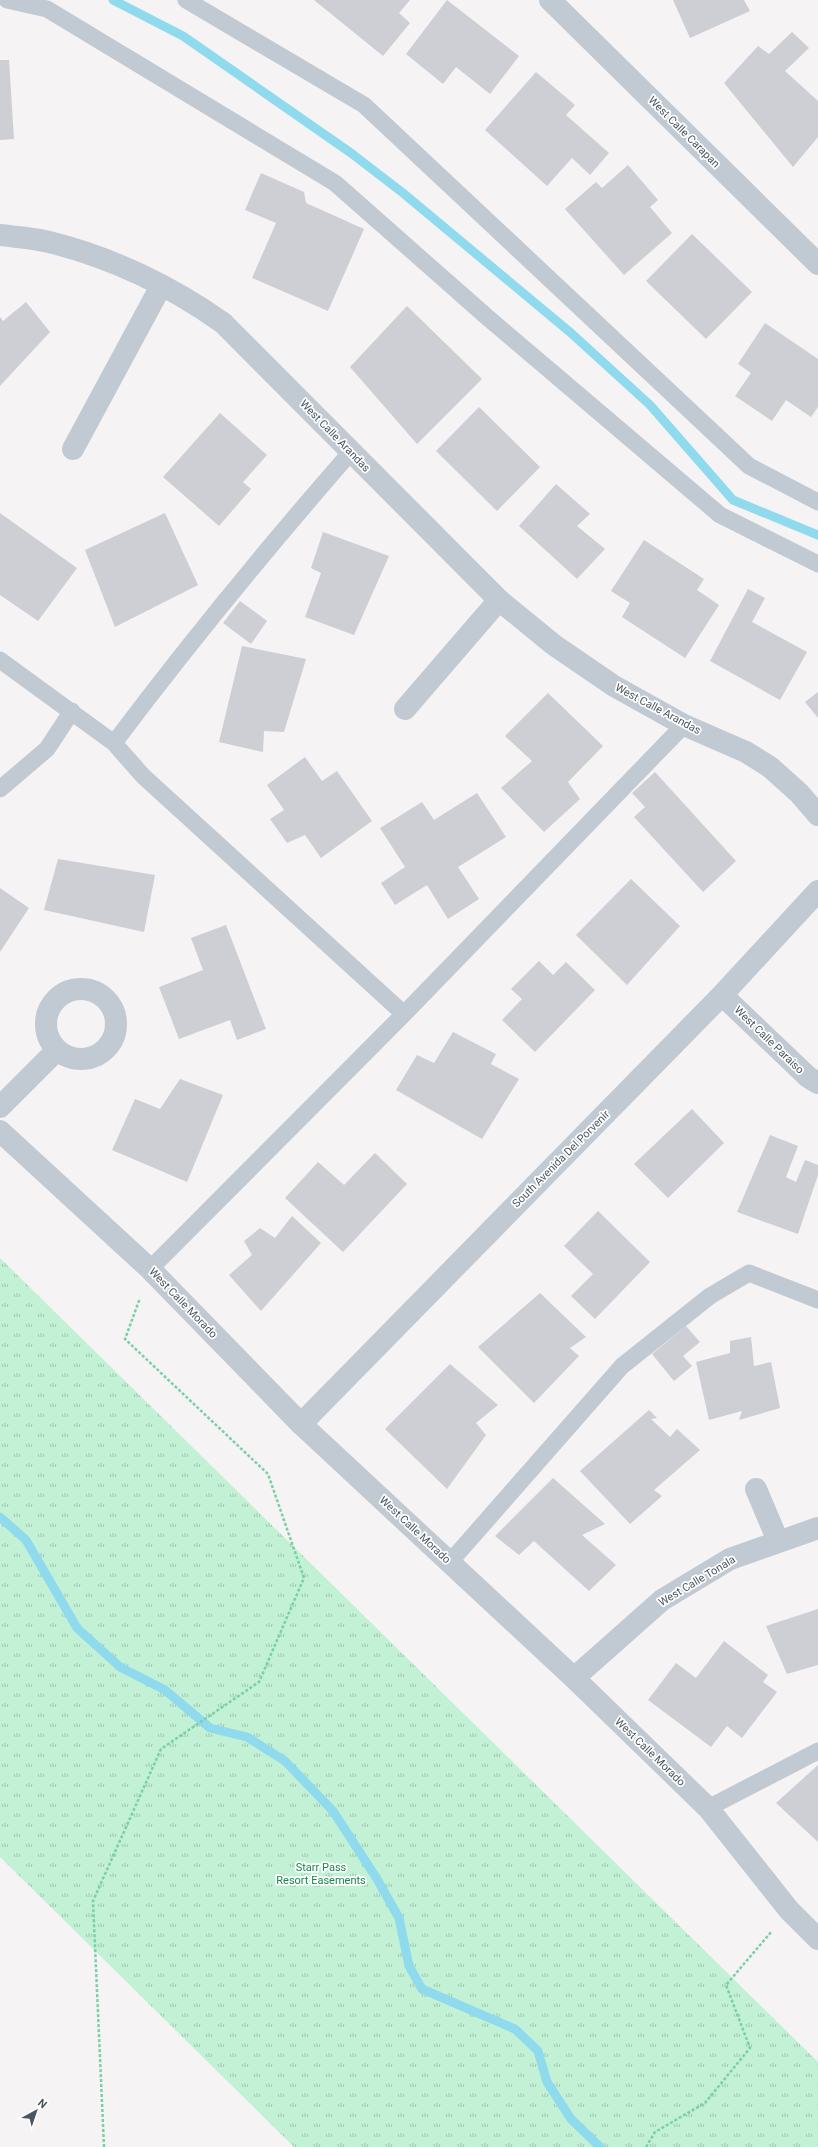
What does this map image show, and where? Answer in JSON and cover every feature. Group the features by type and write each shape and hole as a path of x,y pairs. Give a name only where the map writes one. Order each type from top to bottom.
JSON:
{"street":[{"name":"West Calle Carapan","path":"550,0 818,264"},
{"name":"West Calle Arandas","path":"0,235 47,242 99,257 193,301 223,323 284,383 350,453 499,600 554,644 614,686 684,725 746,752 770,767 799,793 818,815"},
{"path":"73,449 161,286"},
{"path":"405,709 499,600"},
{"name":"South Avenida Del Porvenir","path":"300,1424 722,996 818,891"},
{"name":"West Calle Paraiso","path":"722,996 808,1077 818,1083"},
{"path":"0,1107 57,1050"},
{"name":"West Calle Morado","path":"0,1131 150,1269 300,1424 574,1678 708,1808 789,1910 818,1938"},
{"path":"756,1489 778,1542"},
{"name":"West Calle Tonala","path":"574,1678 662,1600 730,1559 818,1528"}],"lane":[{"path":"7,0 47,9 335,183 487,317 720,515 818,564"},
{"path":"186,0 364,105 749,466 818,502"},
{"path":"114,743 172,666 254,564 350,453"},
{"path":"0,660 114,743 143,776 404,1014"},
{"path":"0,789 47,749 72,711"},
{"path":"150,1269 404,1014 684,725"},
{"path":"450,1562 622,1366 710,1296 749,1274 818,1300"},
{"path":"708,1808 818,1751"}],"path":[{"path":"104,2147 93,1901 161,1749 259,1682 304,1578 268,1474 124,1339 150,1269"},
{"path":"646,2147 655,2132 705,2103 750,2048 726,1985 789,1910"}],"green space":[{"name":"Starr Pass Resort Easements","path":"0,1258 818,2062 818,2147 294,2147 0,1857"}],"building":[{"path":"314,0 410,0 399,13 410,23 383,56"},
{"path":"447,0 519,56 490,94 456,67 443,84 406,54"},
{"path":"673,0 744,0 750,11 690,38"},
{"path":"792,32 809,48 785,71 818,101 818,137 793,167 724,83 758,46 769,54"},
{"path":"0,60 9,60 14,139 0,140"},
{"path":"536,72 575,105 566,115 609,153 590,175 572,158 547,186 485,130"},
{"path":"628,165 658,200 650,207 672,233 624,275 565,209 596,182 602,188"},
{"path":"261,173 304,192 306,203 364,229 328,311 252,278 276,223 245,210"},
{"path":"692,234 752,292 706,339 646,281"},
{"path":"26,302 50,332 0,386 0,317 3,321"},
{"path":"407,306 482,379 417,444 350,367"},
{"path":"765,323 818,359 818,407 811,417 786,400 772,421 735,396 751,373 738,364"},
{"path":"479,407 540,467 497,511 436,451"},
{"path":"220,413 267,455 243,482 251,489 219,526 163,477"},
{"path":"556,484 590,514 577,526 605,549 577,579 519,526"},
{"path":"0,513 77,568 38,621 0,595"},
{"path":"165,513 198,585 115,627 85,550"},
{"path":"323,532 389,556 354,635 305,617 321,573 311,568"},
{"path":"644,540 704,579 697,590 719,605 685,658 622,617 630,603 611,591"},
{"path":"748,589 765,598 752,622 807,652 780,700 710,661"},
{"path":"240,601 267,621 251,644 223,623"},
{"path":"242,646 306,659 284,732 264,731 263,752 219,742"},
{"path":"818,692 818,718 805,702"},
{"path":"548,693 603,746 568,782 580,799 544,832 501,788 532,761 505,736"},
{"path":"305,757 322,781 337,771 372,821 321,858 305,835 287,843 270,819 284,810 267,785"},
{"path":"655,772 736,861 703,892 634,817 645,807 632,793"},
{"path":"477,793 506,837 458,867 479,899 448,919 427,885 395,905 381,883 405,867 380,828 422,802 434,820"},
{"path":"58,859 155,875 144,932 44,910"},
{"path":"631,879 680,926 627,985 576,935"},
{"path":"0,888 29,908 0,952"},
{"path":"226,925 266,1029 237,1040 230,1020 179,1039 159,987 203,970 191,938"},
{"path":"539,961 553,975 566,962 595,990 535,1052 502,1020 522,999 511,989"},
{"path":"453,1032 496,1054 491,1064 519,1079 482,1139 396,1090 417,1055 434,1063"},
{"path":"180,1079 223,1095 187,1182 112,1150 135,1099 160,1109"},
{"path":"692,1109 724,1143 668,1198 634,1164"},
{"path":"770,1135 798,1146 786,1177 796,1182 805,1160 818,1165 818,1175 798,1234 737,1212"},
{"path":"375,1153 407,1184 343,1252 285,1198 318,1162 344,1185"},
{"path":"598,1211 650,1262 595,1319 571,1296 593,1274 564,1246"},
{"path":"292,1216 321,1243 261,1311 229,1275 252,1255 244,1241 260,1228 275,1238"},
{"path":"540,1293 586,1337 570,1348 579,1356 534,1403 478,1347"},
{"path":"686,1326 700,1342 683,1356 692,1366 674,1381 652,1354"},
{"path":"751,1337 754,1366 771,1362 780,1408 739,1420 742,1411 709,1420 696,1362 730,1353 730,1341"},
{"path":"450,1364 498,1405 476,1423 486,1435 447,1489 385,1429"},
{"path":"649,1410 657,1418 651,1419 670,1437 677,1429 700,1450 654,1490 662,1496 630,1524 580,1471"},
{"path":"553,1478 605,1524 582,1535 616,1565 589,1591 534,1541 519,1555 495,1536"},
{"path":"818,1609 818,1665 787,1674 766,1626"},
{"path":"724,1641 768,1675 763,1682 777,1692 742,1738 727,1726 711,1747 648,1700 676,1663 696,1678"},
{"path":"818,1765 818,1842 776,1803"}],"waterway":[{"path":"113,0 183,36 351,153 403,193 571,333 650,405 733,500 818,535"},
{"path":"0,1517 26,1540 77,1628 120,1667 165,1690 210,1728 247,1737 285,1761 333,1811 377,1879 399,1918 409,1966 422,1989 515,2029 538,2051 547,2082 571,2119 600,2147"}]}
